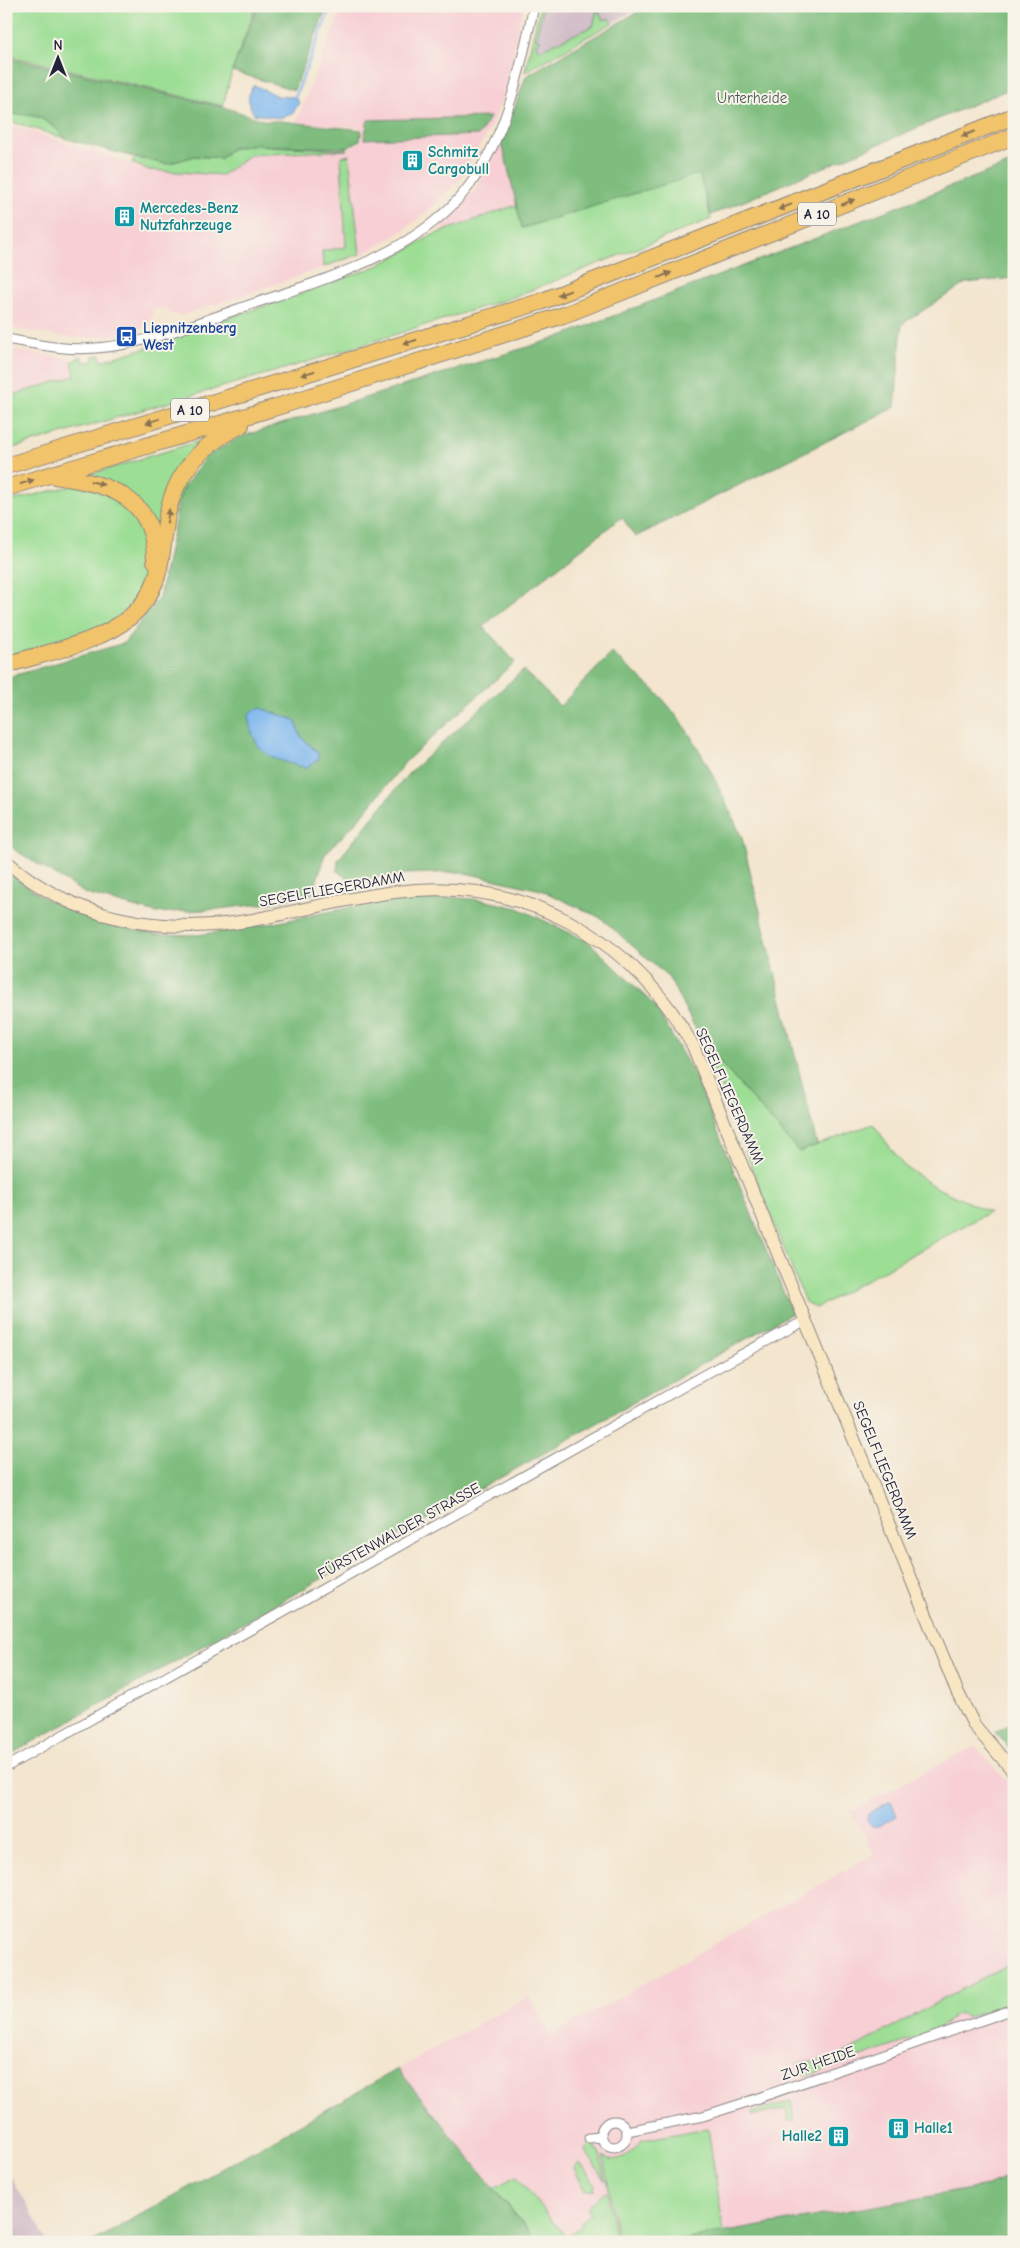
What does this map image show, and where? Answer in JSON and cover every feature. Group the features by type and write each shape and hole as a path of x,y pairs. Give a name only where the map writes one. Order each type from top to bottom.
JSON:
{"highway":[{"name":"A 10","path":"6,466 540,302 1014,116"},
{"name":"A 10","path":"6,488 283,405 564,315 1014,136"},
{"path":"6,664 82,641 119,625 139,609 155,581 163,560 170,504 177,484 188,467 208,445 228,432 283,405"},
{"path":"49,475 98,483 118,492 134,504 145,519 152,536 155,552 155,581"}],"street":[{"path":"6,340 55,347 87,349 112,346 144,338 198,322 346,271 408,239 440,217 458,199 469,186 486,157 506,114 518,78 534,6"},
{"name":"SEGELFLIEGERDAMM","path":"6,860 43,888 62,899 105,916 143,924 193,927 221,925 395,892 434,889 464,890 513,900 548,912 577,926 613,949 648,981 684,1030 706,1076 961,1700 980,1733 1014,1772"},
{"name":"FÜRSTENWALDER STRASSE","path":"6,1767 711,1370 806,1320"},
{"name":"ZUR HEIDE","path":"602,2137 603,2128 612,2122 620,2122 627,2131 728,2109 1014,2009"},
{"path":"589,2138 602,2137 608,2146 616,2147 624,2143 627,2131"}],"shaded area":[{"path":"343,6 523,6 504,94 490,128 460,179 428,211 401,232 361,255 183,315 171,314 167,308 153,309 151,323 145,327 116,334 86,338 59,336 6,327 6,123 149,170 222,175 250,155 348,150 361,141 364,128 296,122"},
{"path":"540,6 642,6 524,73"},
{"path":"501,146 504,151 516,205 444,231 440,226 473,193"},
{"path":"6,349 69,358 76,376 6,397"},
{"path":"975,1746 1014,1789 1014,2174 988,2186 670,2242 537,2242 398,2069 529,1996 551,2036 874,1854 851,1811"},
{"path":"6,2168 48,2242 6,2242"}],"green space":[{"path":"6,6 256,6 232,71 223,106 6,55"},
{"path":"258,6 327,6 294,90 232,71"},
{"path":"540,6 543,6 536,39 541,40 536,44 539,50 593,26 597,9 603,20 609,18 612,23 525,72"},
{"name":"Unterheide","path":"648,6 1014,6 1014,87 711,215 699,174 522,228 504,151 501,146 526,76"},
{"path":"6,57 226,108 266,121 362,130 360,140 347,148 250,145 231,148 222,158 195,156 167,164 138,158 67,139 53,126 36,115 6,114"},
{"path":"11,113 42,119 67,139 6,120 6,114"},
{"path":"490,117 479,135 364,139 368,120"},
{"path":"250,145 348,150 250,155 222,175 149,170 132,163 137,158 167,164 195,156 222,158 231,149"},
{"path":"349,155 360,254 323,267 322,251 346,247 341,157"},
{"path":"1014,162 1014,278 966,283 902,324 895,407 635,537 622,517 483,626 515,662 406,761 361,817 325,854 313,893 270,903 156,913 86,894 15,850 6,839 6,678 124,643 159,598 181,493 205,457 240,437 556,338","holes":["260,708 295,720 301,737 317,752"]},
{"path":"700,173 711,219 511,298 304,363 6,450 6,397 75,376 72,361 78,359 78,357 82,357 83,362 93,362 94,356 100,355 101,360 105,360 149,347 154,343 377,266 433,235 516,205 523,228"},
{"path":"206,439 200,446 160,548 153,526 85,476"},
{"path":"75,485 94,488 107,494 130,509 139,521 148,547 148,562 140,589 133,601 123,612 112,621 98,628 68,640 6,656 6,502"},
{"path":"612,653 655,691 682,724 705,760 742,838 817,1145 799,1152 703,1043 669,978 601,918 541,890 461,872 403,874 351,881 337,871 338,860 409,773 523,670 560,706"},
{"path":"6,871 44,898 75,913 112,926 155,934 198,935 280,922 385,900 434,896 482,900 518,908 589,942 654,1005 694,1074 792,1313 6,1757"},
{"path":"703,1043 799,1152 873,1124 904,1166 935,1187 989,1212 816,1308 805,1302"},
{"path":"1014,1722 1014,1753 995,1732"},
{"path":"1012,1962 1014,1963 1014,2002 969,2017 959,2013 954,2015 936,2031 807,2076 803,2074 797,2064 833,2059"},
{"path":"398,2069 537,2242 92,2242"},
{"path":"791,2101 794,2121 789,2122 786,2109 753,2116 752,2113"},
{"path":"708,2128 724,2233 673,2242 618,2242 603,2156 609,2159 620,2158 634,2149 642,2140"},
{"path":"591,2142 600,2154 605,2181 585,2150"},
{"path":"578,2163 583,2166 595,2184 594,2190 585,2191 574,2168"},
{"path":"1014,2174 1014,2242 670,2242 988,2186"},
{"path":"516,2176 567,2238 581,2226 582,2220 590,2214 586,2208 607,2191 616,2242 538,2242 494,2188"}],"water":[{"path":"254,85 277,96 295,97 299,103 292,114 280,118 254,114 249,100"},
{"path":"260,708 295,720 301,737 317,752 319,759 306,768 266,754 255,741 248,717 252,711"},
{"path":"889,1802 892,1803 897,1816 878,1826 872,1826 867,1820 868,1814"}],"waterway":[{"path":"295,97 331,6"}],"place":[{"name":"Schmitz Cargobull","path":"412,161"},
{"name":"Mercedes-Benz Nutzfahrzeuge","path":"124,217"},
{"name":"Liepnitzenberg West","path":"127,337"},
{"name":"Halle1","path":"898,2128"},
{"name":"Halle2","path":"838,2136"}]}
